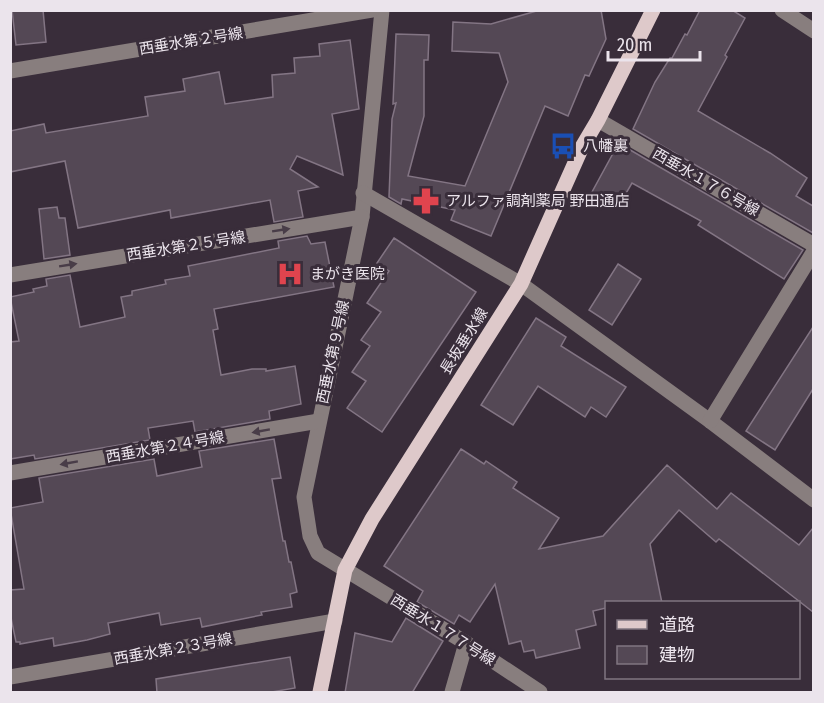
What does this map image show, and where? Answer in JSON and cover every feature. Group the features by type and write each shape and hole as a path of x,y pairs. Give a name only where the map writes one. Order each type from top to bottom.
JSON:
{"main road":[{"name":"長坂垂水線","path":"320,693 345,570 372,519 521,284 582,147 653,10"}],"street":[{"name":"西垂水第２号線","path":"10,71 372,10"},
{"name":"西垂水第９号線","path":"345,570 318,553 310,536 304,498 318,421 362,217 382,10"},
{"path":"782,10 813,31"},
{"name":"西垂水１７６号線","path":"597,120 813,245"},
{"path":"363,193 521,284 710,421 813,500"},
{"name":"西垂水第２５号線","path":"10,275 362,217"},
{"path":"710,421 813,251"},
{"name":"西垂水第２４号線","path":"10,473 318,421"},
{"name":"西垂水１７７号線","path":"345,570 466,643 540,693"},
{"name":"西垂水第２３号線","path":"10,677 335,621"},
{"path":"452,693 466,643"}],"building":[{"path":"12,10 43,10 46,42 16,45"},
{"path":"540,10 601,10 606,39 589,76 585,75 568,116 545,106 491,236 451,220 455,210 402,199 401,204 389,197 392,119 396,103 393,104 396,34 429,35 428,60 424,60 424,116 408,176 465,186 508,82 499,53 452,51 453,22 491,24"},
{"path":"700,10 732,10 745,18 698,111 770,153 807,178 796,196 813,206 813,233 633,129 655,82 685,34 687,35"},
{"path":"350,40 359,109 332,114 343,175 297,156 290,169 318,187 298,191 303,217 274,222 270,200 171,218 170,210 78,228 65,161 10,172 10,131 44,124 46,133 148,116 145,97 185,91 183,79 219,72 225,104 273,97 272,75 295,73 294,58 320,56 319,44"},
{"path":"625,147 803,250 784,279 698,225 701,221 632,183 618,207 592,192 616,148 623,151"},
{"path":"57,207 59,218 65,218 70,255 44,259 39,209"},
{"path":"307,236 311,244 325,242 334,287 214,309 218,329 213,330 221,375 252,369 266,369 266,371 295,366 301,404 269,411 270,419 195,432 193,421 148,428 150,440 35,459 34,455 10,459 10,342 19,341 10,297 34,292 33,289 47,286 46,279 70,275 80,327 125,317 121,297 132,295 132,291 166,284 165,280 190,276 188,266 279,248 278,241"},
{"path":"394,238 476,292 382,432 347,408 366,381 352,372 370,346 361,340 381,312 367,303 389,271 377,263"},
{"path":"618,264 641,279 612,325 589,310"},
{"path":"536,318 566,337 561,346 626,387 606,417 591,407 585,417 538,386 513,425 481,405"},
{"path":"813,327 813,389 775,450 746,431"},
{"path":"274,439 281,478 272,479 283,541 285,541 289,562 291,562 297,592 290,594 292,607 261,612 262,615 202,627 200,618 161,625 159,613 108,623 110,634 87,640 54,646 53,638 20,644 16,642 10,613 10,590 24,589 10,508 43,502 39,478 154,459 157,476 202,467 199,451"},
{"path":"461,449 484,464 486,461 517,482 513,488 559,518 539,549 603,536 667,465 717,509 731,493 799,545 813,528 813,612 719,539 716,542 679,510 650,544 662,601 605,601 605,608 593,611 596,625 576,630 580,648 536,658 534,650 524,652 521,641 509,644 495,584 470,622 459,615 454,624 417,602 423,591 384,566"},
{"path":"406,618 443,641 412,693 345,693 355,633 392,642"},
{"path":"290,657 295,688 266,693 157,693 156,679"}],"place":[{"name":"八幡裏","path":"563,146"},
{"name":"アルファ調剤薬局 野田通店","path":"426,201"},
{"name":"まがき医院","path":"290,274"}]}
